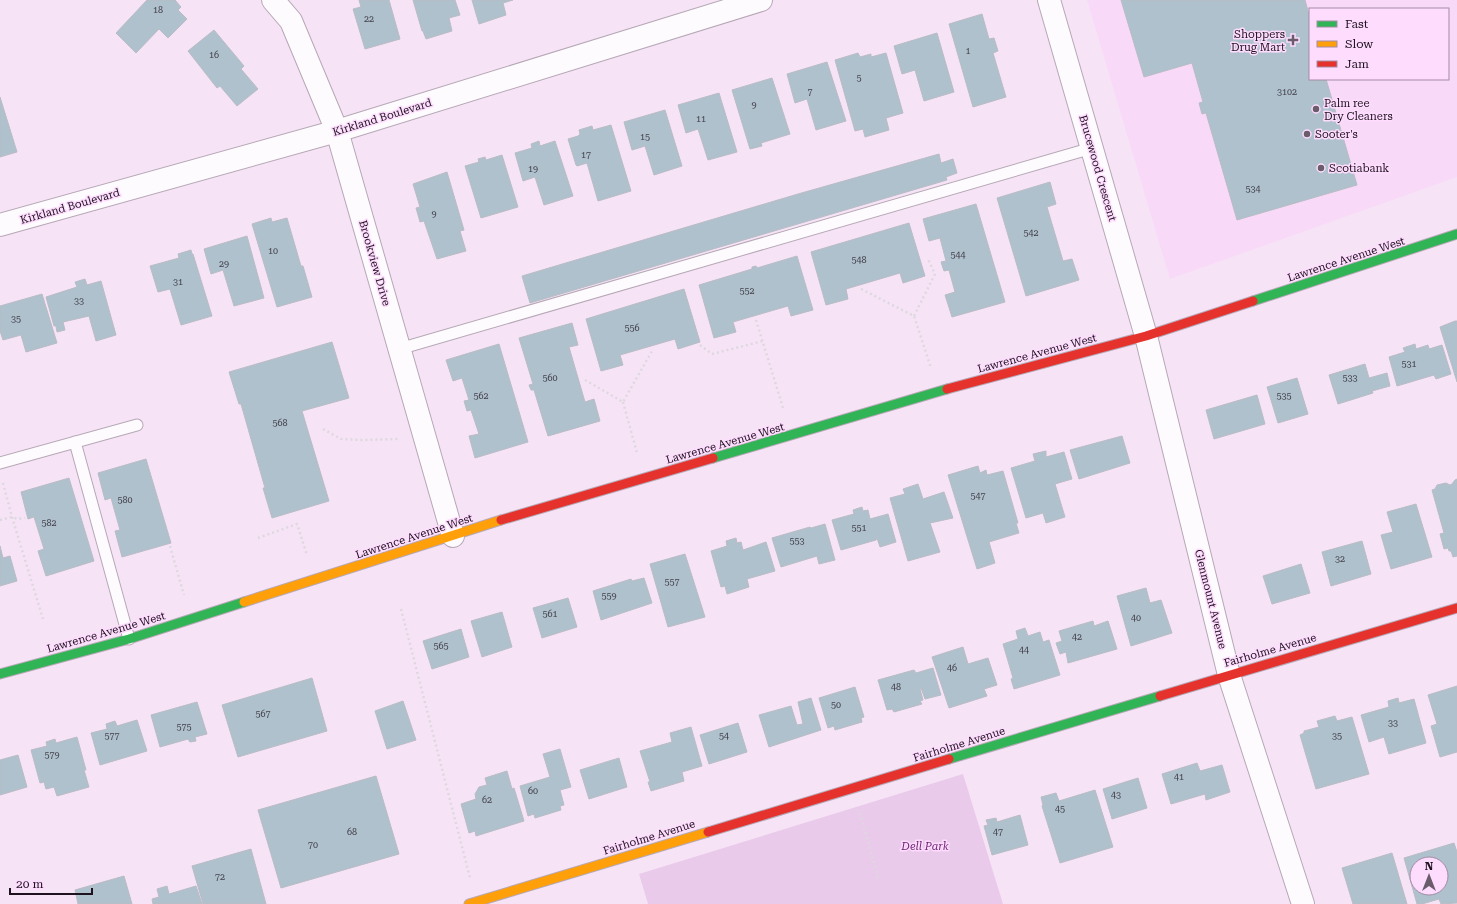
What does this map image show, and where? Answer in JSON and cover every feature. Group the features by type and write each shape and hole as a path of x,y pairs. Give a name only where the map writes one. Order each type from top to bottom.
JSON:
{"main road":[{"name":"Lawrence Avenue West","path":"0,674 129,639 453,536 792,435 938,392 1146,336 1457,234"},
{"name":"Fairholme Avenue","path":"473,903 1229,675 1457,608"}],"street":[{"name":"Brookview Drive","path":"273,0 291,21 337,131 453,536"},
{"name":"Kirkland Boulevard","path":"0,225 337,131 761,0"},
{"name":"Brucewood Crescent","path":"1049,0 1146,336"},
{"name":"Glenmount Avenue","path":"1146,336 1229,675 1303,904"}],"lane":[{"path":"399,349 1092,148"},
{"path":"0,463 137,424"},
{"path":"74,442 129,639"}],"path":[{"path":"928,259 935,274 914,316 938,392"},
{"path":"861,289 914,316"},
{"path":"756,320 792,435"},
{"path":"700,345 712,354 763,341"},
{"path":"623,402 652,351"},
{"path":"585,380 623,402 644,479"},
{"path":"323,429 341,439 425,439"},
{"path":"2,477 12,517 43,619"},
{"path":"0,520 12,517 18,519 25,518"},
{"path":"258,538 298,524 316,580"},
{"path":"170,546 192,619"},
{"path":"401,609 473,903"},
{"path":"858,807 878,878"}],"shaded area":[{"path":"1087,0 1457,0 1457,177 1170,279"}],"green space":[{"name":"Dell Park","path":"963,774 1003,904 648,904 639,874"}],"building":[{"path":"147,0 175,0 181,7 178,10 187,19 168,38 159,29 136,53 116,33"},
{"path":"359,0 389,0 400,39 365,49 353,9 361,7"},
{"path":"413,0 455,0 460,15 449,18 452,31 426,39 422,31"},
{"path":"472,0 513,0 503,3 506,15 479,24"},
{"path":"1121,0 1305,0 1309,14 1309,80 1326,80 1357,185 1237,220 1206,113 1202,114 1199,103 1203,102 1192,63 1144,77"},
{"path":"982,14 989,39 994,38 998,51 993,53 1006,97 973,107 949,24"},
{"path":"214,30 244,66 241,69 258,89 237,106 220,86 217,88 188,51"},
{"path":"937,33 954,92 924,101 915,70 902,74 894,46"},
{"path":"858,53 860,57 871,54 871,57 886,53 903,113 886,118 889,130 865,137 863,129 855,131 835,60"},
{"path":"827,62 846,121 816,130 807,99 795,103 787,74"},
{"path":"772,78 790,134 761,143 762,146 750,149 732,90"},
{"path":"719,93 737,152 708,160 698,129 686,133 678,105"},
{"path":"0,97 17,152 0,157"},
{"path":"665,110 682,166 654,175 645,146 632,150 624,122"},
{"path":"611,125 631,191 598,201 587,163 576,165 568,139 578,136 580,134 579,130 592,126 593,130"},
{"path":"539,141 540,146 555,141 573,196 544,205 535,177 523,181 515,153 532,148 531,144"},
{"path":"939,154 941,163 953,159 957,173 946,177 947,180 530,303 522,276 798,194"},
{"path":"502,155 518,207 481,218 465,166 479,162 478,159 485,157 486,160"},
{"path":"447,172 464,230 460,231 466,251 437,259 424,221 420,222 416,208 420,207 413,184"},
{"path":"1050,182 1056,204 1047,207 1063,261 1072,259 1079,280 1026,296 997,198"},
{"path":"976,204 1005,302 952,317 945,295 955,292 949,270 944,271 941,262 946,261 940,238 929,241 923,219"},
{"path":"271,218 272,222 287,218 312,297 277,307 252,224"},
{"path":"909,223 925,276 903,283 900,273 846,289 848,299 826,305 811,252"},
{"path":"247,236 264,298 234,306 223,270 211,274 204,249"},
{"path":"191,250 212,316 181,325 170,289 158,292 150,266 179,258 178,254"},
{"path":"797,256 813,310 791,316 788,306 733,322 736,332 714,338 699,285 752,269 752,267 756,266 757,268"},
{"path":"85,279 87,285 101,281 116,335 96,341 89,316 63,322 65,330 57,332 46,297 77,287 75,282"},
{"path":"684,289 700,342 678,349 675,339 620,355 623,365 601,371 586,319"},
{"path":"42,294 57,343 26,352 21,335 3,340 0,331 0,306"},
{"path":"1457,321 1457,382 1440,327"},
{"path":"572,323 578,345 569,347 585,402 594,399 600,421 548,436 534,390 531,390 529,385 533,384 519,338"},
{"path":"332,342 349,398 302,411 329,501 272,518 241,404 239,404 229,372"},
{"path":"499,344 528,442 475,458 469,436 479,434 471,410 467,411 464,401 469,400 462,378 453,381 446,360"},
{"path":"1415,344 1416,349 1428,345 1429,349 1442,345 1451,374 1436,379 1434,375 1397,386 1389,357 1405,352 1403,348"},
{"path":"1365,364 1369,378 1387,373 1390,386 1338,404 1329,375"},
{"path":"1297,378 1308,414 1278,423 1267,387"},
{"path":"1257,395 1265,424 1214,439 1206,410"},
{"path":"1122,436 1130,463 1079,479 1070,450"},
{"path":"1046,451 1046,457 1064,452 1072,479 1055,484 1065,517 1046,523 1043,513 1026,518 1011,468 1035,461 1033,454"},
{"path":"146,459 171,543 122,557 115,531 120,530 111,498 105,500 98,473"},
{"path":"978,466 980,473 986,470 987,475 1003,471 1018,523 1016,523 1019,533 989,542 995,563 977,569 948,475"},
{"path":"69,478 94,561 46,576 38,551 44,549 34,517 28,519 21,492"},
{"path":"1457,479 1457,556 1453,557 1448,548 1444,549 1440,534 1444,533 1432,490 1435,489 1437,485 1446,483 1450,485"},
{"path":"918,484 923,499 944,492 953,518 930,523 940,552 908,561 890,498 905,494 903,489"},
{"path":"1416,504 1432,557 1391,569 1381,535 1393,532 1387,512"},
{"path":"862,507 863,511 868,510 870,519 888,514 896,542 880,547 877,538 876,540 841,550 832,520 854,514 853,510"},
{"path":"825,524 835,560 819,564 817,556 781,567 772,538"},
{"path":"736,538 737,543 741,542 743,550 766,542 775,571 747,579 749,587 727,594 725,586 721,587 711,551 727,546 726,541"},
{"path":"1362,541 1371,574 1331,586 1322,552"},
{"path":"0,546 3,558 10,556 17,581 0,586"},
{"path":"685,554 705,617 668,627 650,564"},
{"path":"1301,564 1310,593 1272,604 1263,576"},
{"path":"644,578 652,603 601,620 593,591 631,579 632,581"},
{"path":"1146,588 1150,603 1161,600 1172,633 1131,646 1117,596"},
{"path":"568,598 577,627 542,638 533,608"},
{"path":"502,612 512,647 482,657 471,621"},
{"path":"1093,621 1094,626 1108,621 1117,649 1068,663 1066,652 1060,654 1056,643 1062,641 1059,631"},
{"path":"1025,628 1028,636 1040,632 1043,642 1049,640 1060,675 1014,689 1011,679 1013,678 1003,644 1018,639 1016,631"},
{"path":"461,629 469,657 432,669 423,641"},
{"path":"963,647 968,664 988,658 997,685 984,689 987,696 949,708 932,657"},
{"path":"933,668 941,695 925,699 921,688 923,700 920,701 922,704 894,712 892,709 887,710 878,680 914,670 916,673"},
{"path":"312,678 327,731 238,757 222,705"},
{"path":"1457,686 1457,752 1440,757 1431,726 1437,724 1428,695"},
{"path":"855,687 864,717 861,718 862,722 835,730 834,726 828,728 819,698"},
{"path":"811,698 821,730 769,747 759,715 791,706 797,725 803,724 798,702"},
{"path":"1398,698 1399,703 1414,699 1426,743 1389,754 1384,737 1369,742 1361,715 1389,707 1388,701"},
{"path":"403,701 416,740 387,749 375,711"},
{"path":"197,702 207,734 195,737 196,741 190,742 188,739 160,747 151,715"},
{"path":"1335,716 1337,721 1352,717 1369,774 1316,789 1300,735 1304,733 1304,731 1319,727 1317,721"},
{"path":"137,720 147,751 100,765 91,733 107,729 106,724 115,721 117,726"},
{"path":"738,723 747,752 709,764 700,735"},
{"path":"691,727 702,766 682,772 684,781 651,791 648,782 650,782 640,751 672,742 670,733"},
{"path":"77,737 89,787 57,796 54,787 46,789 44,782 40,783 31,750 47,746 46,742 55,739 56,743"},
{"path":"560,749 571,787 560,790 564,805 560,806 561,810 535,818 534,814 528,816 520,786 550,777 543,754"},
{"path":"18,755 27,787 0,795 0,760"},
{"path":"619,758 627,787 589,799 580,770"},
{"path":"1197,763 1200,771 1222,765 1230,792 1206,800 1205,794 1171,804 1162,774"},
{"path":"507,771 524,821 476,836 475,831 469,833 461,804 476,799 475,794 479,787 487,785 485,778"},
{"path":"376,776 399,854 281,888 258,810"},
{"path":"1138,778 1147,808 1112,819 1103,789"},
{"path":"1095,790 1113,847 1060,863 1042,806 1041,797 1056,793 1059,801"},
{"path":"1020,815 1028,845 992,855 984,826 988,825 986,820 996,818 997,822"},
{"path":"1454,843 1457,852 1457,903 1441,904 1439,899 1417,904 1415,896 1449,896 1449,856 1411,856"},
{"path":"251,849 266,904 203,904 192,866"},
{"path":"1392,853 1407,904 1353,904 1342,868"},
{"path":"1409,856 1409,876 1404,858"},
{"path":"124,876 132,904 78,904 75,890"},
{"path":"167,886 169,894 196,886 202,904 153,904 152,899 159,897 157,889"}],"traffic: fast":[{"path":"1253,301 1457,234"},
{"path":"713,458 947,389"},
{"path":"0,674 129,639 244,602"},
{"path":"949,759 1160,696"}],"traffic: slow":[{"path":"244,602 501,520"},
{"path":"469,904 708,832"}],"traffic: jam":[{"path":"947,389 1146,336 1253,301"},
{"path":"501,520 713,458"},
{"path":"1160,696 1457,608"},
{"path":"708,832 949,759"}],"place":[{"name":"Shoppers Drug Mart","path":"1293,40"},
{"name":"Palm ree Dry Cleaners","path":"1316,109"},
{"name":"Sooter's","path":"1307,134"},
{"name":"Scotiabank","path":"1321,168"}]}
